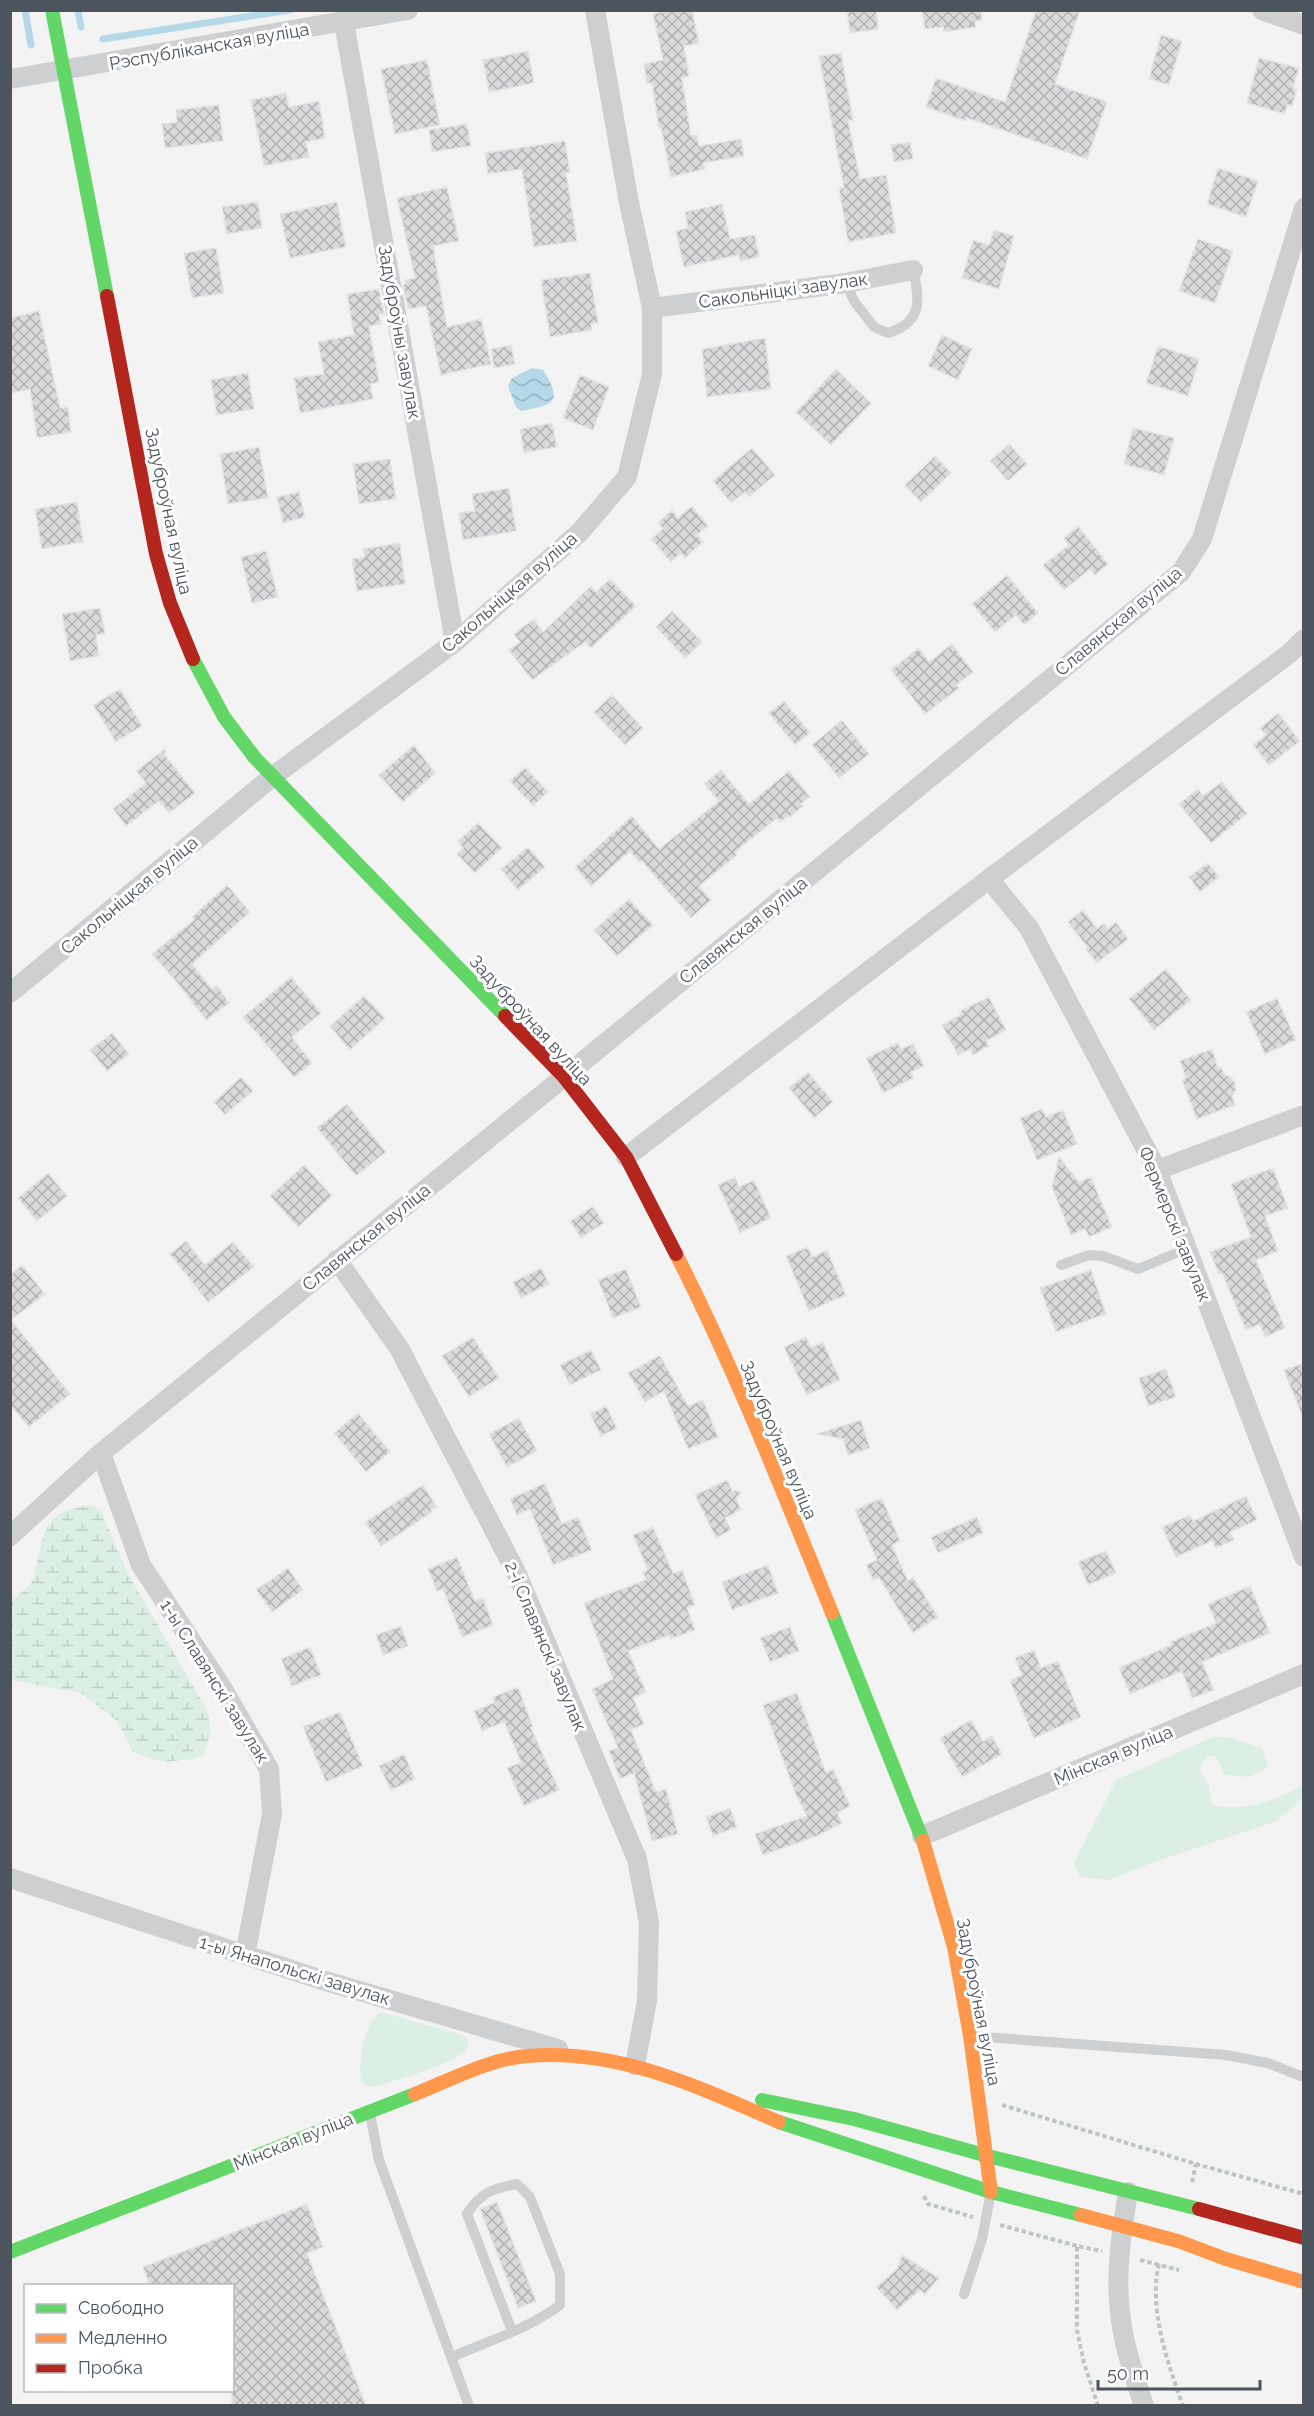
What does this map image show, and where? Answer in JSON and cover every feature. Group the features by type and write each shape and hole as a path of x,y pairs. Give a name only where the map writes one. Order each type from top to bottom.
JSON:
{"street":[{"name":"Задуброўная вуліца","path":"52,10 156,554 167,596 186,645 221,711 239,738 272,777 564,1077 626,1157 693,1288 784,1494 921,1836 954,1947 970,2036 992,2192"},
{"name":"Рэспубліканская вуліца","path":"10,80 408,10"},
{"name":"Сакольніцкая вуліца","path":"10,993 272,777 455,642 580,532 627,477 652,374 652,308 629,203 595,10"},
{"path":"1262,10 1304,25"},
{"name":"Задуброўны завулак","path":"344,23 455,642"},
{"name":"Славянская вуліца","path":"10,1536 101,1453 1181,572 1202,539 1304,208"},
{"name":"Сакольніцкі завулак","path":"652,308 846,283 913,270"},
{"path":"626,1157 989,879 1290,653 1304,639"},
{"name":"Фермерскі завулак","path":"989,879 1029,928 1157,1170 1304,1557"},
{"path":"1157,1170 1304,1114"},
{"name":"2-і Славянскі завулак","path":"337,1260 399,1348 516,1572 637,1859 649,1923 647,2001 635,2065"},
{"name":"1-ы Славянскі завулак","path":"101,1453 141,1565 221,1686 269,1769 272,1814 245,1955"},
{"name":"Мінская вуліца","path":"921,1836 1304,1674"},
{"name":"1-ы Янапольскі завулак","path":"10,1878 322,1980 581,2056"},
{"name":"Мінская вуліца","path":"10,2252 494,2063 526,2056 581,2056 635,2065 700,2087"},
{"path":"700,2087 855,2119 987,2156 1304,2238"},
{"path":"700,2087 782,2123 992,2192 1178,2241 1226,2259 1304,2282"},
{"path":"1128,2192 1122,2228 1120,2312 1131,2368 1144,2406"}],"lane":[{"path":"846,283 854,301 874,327 888,333 898,330 915,315 919,296 913,270"},
{"path":"1061,1265 1089,1255 1103,1256 1138,1269 1186,1250"},
{"path":"970,2036 1226,2055 1267,2064 1304,2077"},
{"path":"369,2111 379,2160 469,2406"},
{"path":"452,2357 543,2318 560,2306 560,2274 530,2197 517,2184 500,2187 478,2198 467,2214 512,2331"},
{"path":"964,2294 982,2240 992,2192"}],"path":[{"path":"979,2104 999,2104 1304,2194"},
{"path":"1190,2188 1196,2164"},
{"path":"1098,2406 1084,2363 1077,2330 1077,2246 1102,2251"},
{"path":"1136,2259 1159,2264 1155,2279 1157,2312 1172,2376 1183,2406"}],"green space":[{"path":"92,1505 101,1511 127,1572 208,1712 211,1734 203,1755 193,1759 161,1762 133,1752 117,1721 81,1693 11,1680 11,1600 32,1581 49,1524 61,1513 70,1509"},
{"path":"1213,1737 1228,1737 1262,1748 1268,1767 1249,1777 1225,1775 1216,1757 1208,1756 1199,1769 1209,1786 1212,1805 1236,1807 1259,1804 1303,1785 1303,1798 1277,1821 1146,1865 1109,1880 1080,1877 1074,1863 1116,1780"},
{"path":"381,2012 466,2036 469,2045 464,2052 442,2064 378,2086 368,2086 361,2081 360,2064 366,2034 375,2017"}],"water":[{"path":"532,368 543,370 553,389 554,396 548,404 521,411 516,407 508,386 512,378"}],"building":[{"path":"667,10 692,10 699,43 684,46 689,76 682,78 691,136 697,135 699,146 741,139 744,156 703,163 705,169 671,177 661,128 659,128 652,83 647,83 644,64 663,60 653,14"},
{"path":"847,10 876,10 878,29 850,33"},
{"path":"922,10 981,10 982,20 975,21 976,27 944,32 943,27 925,29"},
{"path":"1036,10 1080,10 1055,84 1107,102 1087,159 967,118 966,121 926,107 936,78 1005,102"},
{"path":"1161,35 1182,41 1169,85 1149,79"},
{"path":"528,51 534,83 489,92 483,60"},
{"path":"841,53 853,120 848,120 860,179 886,175 896,233 848,242 839,188 844,188 819,56"},
{"path":"1259,58 1299,68 1293,88 1297,89 1292,106 1287,105 1285,114 1247,103"},
{"path":"427,60 440,125 395,134 381,69"},
{"path":"286,93 289,107 319,101 325,138 306,142 309,157 264,166 251,100"},
{"path":"219,105 223,141 165,148 162,124 177,122 176,110"},
{"path":"467,124 471,146 432,152 429,130"},
{"path":"565,141 570,172 566,173 577,241 534,247 522,169 488,174 485,153"},
{"path":"910,142 913,159 894,162 891,145"},
{"path":"1218,168 1258,181 1246,217 1207,204"},
{"path":"447,187 459,241 433,246 447,327 481,319 491,364 441,375 426,306 408,309 403,285 406,284 405,280 415,278 397,198"},
{"path":"258,202 262,228 227,234 222,207"},
{"path":"337,202 346,247 290,258 280,214"},
{"path":"722,204 730,239 755,235 759,257 740,261 739,255 684,267 676,231 688,228 685,212"},
{"path":"994,230 1014,236 999,289 962,278 973,240 989,245"},
{"path":"1198,239 1233,251 1215,303 1179,291"},
{"path":"216,248 224,293 192,298 184,253"},
{"path":"590,273 598,323 591,324 592,330 550,337 541,280"},
{"path":"379,289 384,314 379,314 381,324 369,326 379,382 370,384 373,399 300,413 294,378 324,374 318,342 354,335 347,294"},
{"path":"39,311 60,408 68,407 71,432 37,438 30,389 10,393 10,318"},
{"path":"942,335 972,349 958,380 928,366"},
{"path":"765,338 771,389 707,397 702,349"},
{"path":"511,345 515,364 494,368 491,349"},
{"path":"1158,346 1199,359 1188,396 1146,383"},
{"path":"836,369 871,403 831,445 796,412"},
{"path":"248,373 254,409 217,415 211,380"},
{"path":"580,375 609,387 593,430 563,418"},
{"path":"552,423 557,447 524,453 520,429"},
{"path":"1133,428 1174,438 1164,475 1124,464"},
{"path":"1009,444 1027,464 1008,481 990,461"},
{"path":"259,447 268,498 228,504 220,454"},
{"path":"752,448 775,475 749,497 745,492 731,503 713,481"},
{"path":"935,456 951,473 921,502 905,485"},
{"path":"390,459 396,499 359,504 353,464"},
{"path":"509,488 516,531 463,540 459,513 475,511 472,494"},
{"path":"299,492 305,517 283,523 277,497"},
{"path":"77,502 83,542 42,549 35,509"},
{"path":"692,506 708,526 697,535 703,542 685,558 681,553 671,562 651,539 663,529 658,523 672,510 678,518"},
{"path":"1078,526 1108,564 1095,575 1090,569 1064,590 1043,565 1069,545 1064,538"},
{"path":"400,543 405,584 357,591 352,559 365,557 363,549"},
{"path":"266,551 278,597 252,603 241,557"},
{"path":"1007,575 1038,613 1024,625 1016,615 995,632 972,604"},
{"path":"610,579 636,606 591,648 585,642 532,680 509,650 520,642 514,634 534,619 543,632 591,586 596,592"},
{"path":"100,608 105,634 96,635 99,656 70,661 62,614"},
{"path":"672,611 702,642 685,658 656,627"},
{"path":"952,644 973,672 956,685 959,688 925,714 891,670 919,648 929,662"},
{"path":"120,689 142,726 116,742 93,705"},
{"path":"612,695 643,728 625,745 594,712"},
{"path":"784,701 810,733 795,745 769,713"},
{"path":"1278,713 1300,741 1269,765 1253,745 1266,735 1260,728"},
{"path":"842,720 869,754 839,778 812,745"},
{"path":"414,745 435,773 403,802 379,775"},
{"path":"165,749 165,755 195,793 169,813 159,801 126,826 113,809 146,783 136,771"},
{"path":"525,767 548,792 533,806 510,781"},
{"path":"721,770 749,804 789,771 810,797 790,817 780,822 777,818 735,852 737,855 699,886 711,900 691,918 641,860 639,862 630,851 591,886 575,867 632,816 659,849 719,801 704,784"},
{"path":"1222,782 1247,814 1211,843 1179,804 1198,789 1203,796"},
{"path":"478,823 502,848 475,873 457,854 463,848 458,841"},
{"path":"528,847 545,867 518,890 501,869"},
{"path":"1208,863 1219,877 1200,892 1189,877"},
{"path":"227,885 250,912 192,964 212,989 217,985 229,1003 206,1020 152,954 194,920 192,917"},
{"path":"629,899 653,925 617,956 594,930"},
{"path":"1083,910 1097,929 1104,923 1108,929 1116,922 1128,939 1097,963 1068,922"},
{"path":"1166,969 1191,1000 1154,1030 1129,999"},
{"path":"291,977 321,1013 292,1037 312,1063 294,1077 243,1017"},
{"path":"364,996 385,1018 350,1050 330,1026"},
{"path":"989,997 1006,1030 986,1041 989,1046 973,1055 970,1049 958,1055 942,1025 962,1014 960,1011"},
{"path":"1277,998 1296,1040 1265,1054 1246,1012"},
{"path":"112,1033 129,1054 107,1071 90,1050"},
{"path":"898,1043 901,1049 913,1044 924,1066 911,1072 914,1078 883,1093 866,1058"},
{"path":"1212,1049 1218,1068 1221,1067 1225,1075 1231,1077 1235,1083 1236,1090 1232,1096 1235,1105 1197,1119 1182,1080 1186,1078 1180,1061"},
{"path":"808,1072 833,1102 814,1118 789,1088"},
{"path":"241,1077 253,1091 225,1115 214,1102"},
{"path":"347,1104 386,1152 356,1176 317,1128"},
{"path":"1042,1109 1046,1117 1063,1110 1077,1144 1037,1160 1020,1118"},
{"path":"1059,1157 1079,1182 1091,1177 1112,1227 1089,1237 1085,1229 1071,1235 1052,1187"},
{"path":"304,1165 332,1196 298,1227 270,1196"},
{"path":"1273,1168 1288,1208 1265,1216 1278,1251 1256,1260 1285,1328 1265,1337 1260,1324 1246,1330 1222,1273 1219,1274 1210,1252 1251,1237 1231,1184"},
{"path":"48,1173 67,1196 37,1221 18,1198"},
{"path":"735,1177 739,1187 754,1180 771,1218 740,1233 718,1185"},
{"path":"593,1206 604,1223 581,1238 570,1221"},
{"path":"186,1241 205,1265 233,1242 254,1267 208,1302 170,1254"},
{"path":"808,1247 812,1257 827,1250 846,1295 809,1311 786,1256"},
{"path":"22,1265 45,1294 11,1320 70,1394 29,1427 10,1405 10,1275"},
{"path":"541,1268 549,1284 521,1298 513,1282"},
{"path":"626,1269 641,1307 613,1318 598,1280"},
{"path":"1091,1270 1106,1314 1056,1332 1040,1288"},
{"path":"473,1337 499,1378 469,1397 442,1356"},
{"path":"806,1337 811,1348 823,1342 840,1380 807,1395 784,1347"},
{"path":"591,1350 601,1370 570,1385 560,1365"},
{"path":"660,1355 688,1406 703,1400 718,1437 688,1449 664,1391 645,1402 628,1373"},
{"path":"1304,1363 1304,1416 1302,1416 1284,1370"},
{"path":"1166,1369 1176,1397 1148,1406 1139,1378"},
{"path":"606,1406 617,1428 601,1436 590,1414"},
{"path":"358,1413 390,1452 366,1472 334,1433"},
{"path":"519,1418 537,1451 507,1467 489,1434"},
{"path":"861,1420 870,1448 848,1455 843,1439 817,1434"},
{"path":"727,1480 732,1490 741,1492 736,1498 741,1510 725,1518 731,1530 716,1538 695,1495"},
{"path":"545,1483 562,1524 578,1517 592,1550 553,1565 530,1509 517,1515 510,1499"},
{"path":"423,1485 437,1507 381,1546 365,1522"},
{"path":"1246,1496 1257,1520 1230,1532 1234,1540 1216,1548 1212,1541 1176,1557 1162,1527 1190,1515 1193,1521"},
{"path":"882,1498 900,1541 892,1545 908,1581 913,1577 938,1617 913,1633 879,1578 873,1580 866,1565 877,1560 855,1510"},
{"path":"977,1517 983,1533 938,1553 931,1537"},
{"path":"653,1527 673,1573 682,1570 695,1605 687,1608 695,1630 671,1639 670,1635 628,1651 646,1692 633,1698 644,1724 631,1730 656,1792 666,1789 678,1834 652,1841 634,1773 620,1779 609,1751 618,1748 592,1689 613,1679 584,1603 646,1580 643,1572 648,1570 633,1535"},
{"path":"1106,1551 1116,1573 1088,1585 1078,1562"},
{"path":"457,1557 475,1601 483,1598 493,1625 462,1637 443,1589 437,1591 428,1569"},
{"path":"768,1565 778,1593 732,1610 722,1582"},
{"path":"288,1568 303,1590 272,1612 256,1590"},
{"path":"1250,1586 1270,1633 1202,1662 1214,1690 1192,1698 1182,1671 1130,1694 1119,1668 1171,1645 1170,1642 1216,1623 1208,1604"},
{"path":"401,1626 408,1646 383,1655 376,1635"},
{"path":"790,1627 799,1651 770,1662 760,1638"},
{"path":"310,1647 321,1675 292,1686 281,1659"},
{"path":"1034,1650 1041,1668 1058,1661 1081,1717 1034,1738 1010,1681 1022,1675 1015,1658"},
{"path":"518,1687 533,1727 531,1728 559,1790 524,1806 507,1768 521,1762 504,1722 482,1731 474,1711 495,1702 493,1697"},
{"path":"797,1693 826,1773 833,1769 850,1806 837,1813 842,1823 817,1836 763,1855 755,1834 807,1816 796,1795 763,1705"},
{"path":"340,1712 363,1766 326,1782 303,1727"},
{"path":"971,1720 983,1741 992,1736 1002,1754 962,1777 940,1738"},
{"path":"404,1754 415,1779 391,1790 379,1766"},
{"path":"730,1808 737,1827 713,1836 706,1817"},
{"path":"497,2202 536,2301 518,2308 480,2209"},
{"path":"307,2204 323,2247 307,2253 366,2406 232,2406 234,2284 149,2284 143,2267"},
{"path":"902,2255 939,2278 925,2294 920,2290 897,2310 876,2287 897,2269"}],"waterway":[{"path":"25,10 31,45"},
{"path":"78,10 81,27"},
{"path":"103,39 290,10"}],"traffic: fast":[{"path":"52,10 107,296"},
{"path":"193,659 224,717 255,758 505,1016"},
{"path":"832,1613 923,1841"},
{"path":"10,2252 415,2094"},
{"path":"762,2100 854,2119 988,2156 1199,2209"},
{"path":"779,2122 991,2192 1081,2215"}],"traffic: slow":[{"path":"676,1254 738,1387 832,1613"},
{"path":"923,1841 954,1947 970,2036 991,2192"},
{"path":"415,2094 498,2061 527,2056 560,2055 593,2058 657,2073 779,2122"},
{"path":"1081,2215 1178,2241 1226,2259 1304,2282"}],"traffic: jam":[{"path":"107,296 156,554 170,603 193,659"},
{"path":"505,1016 564,1077 626,1157 676,1254"},
{"path":"1199,2209 1304,2238"}]}
